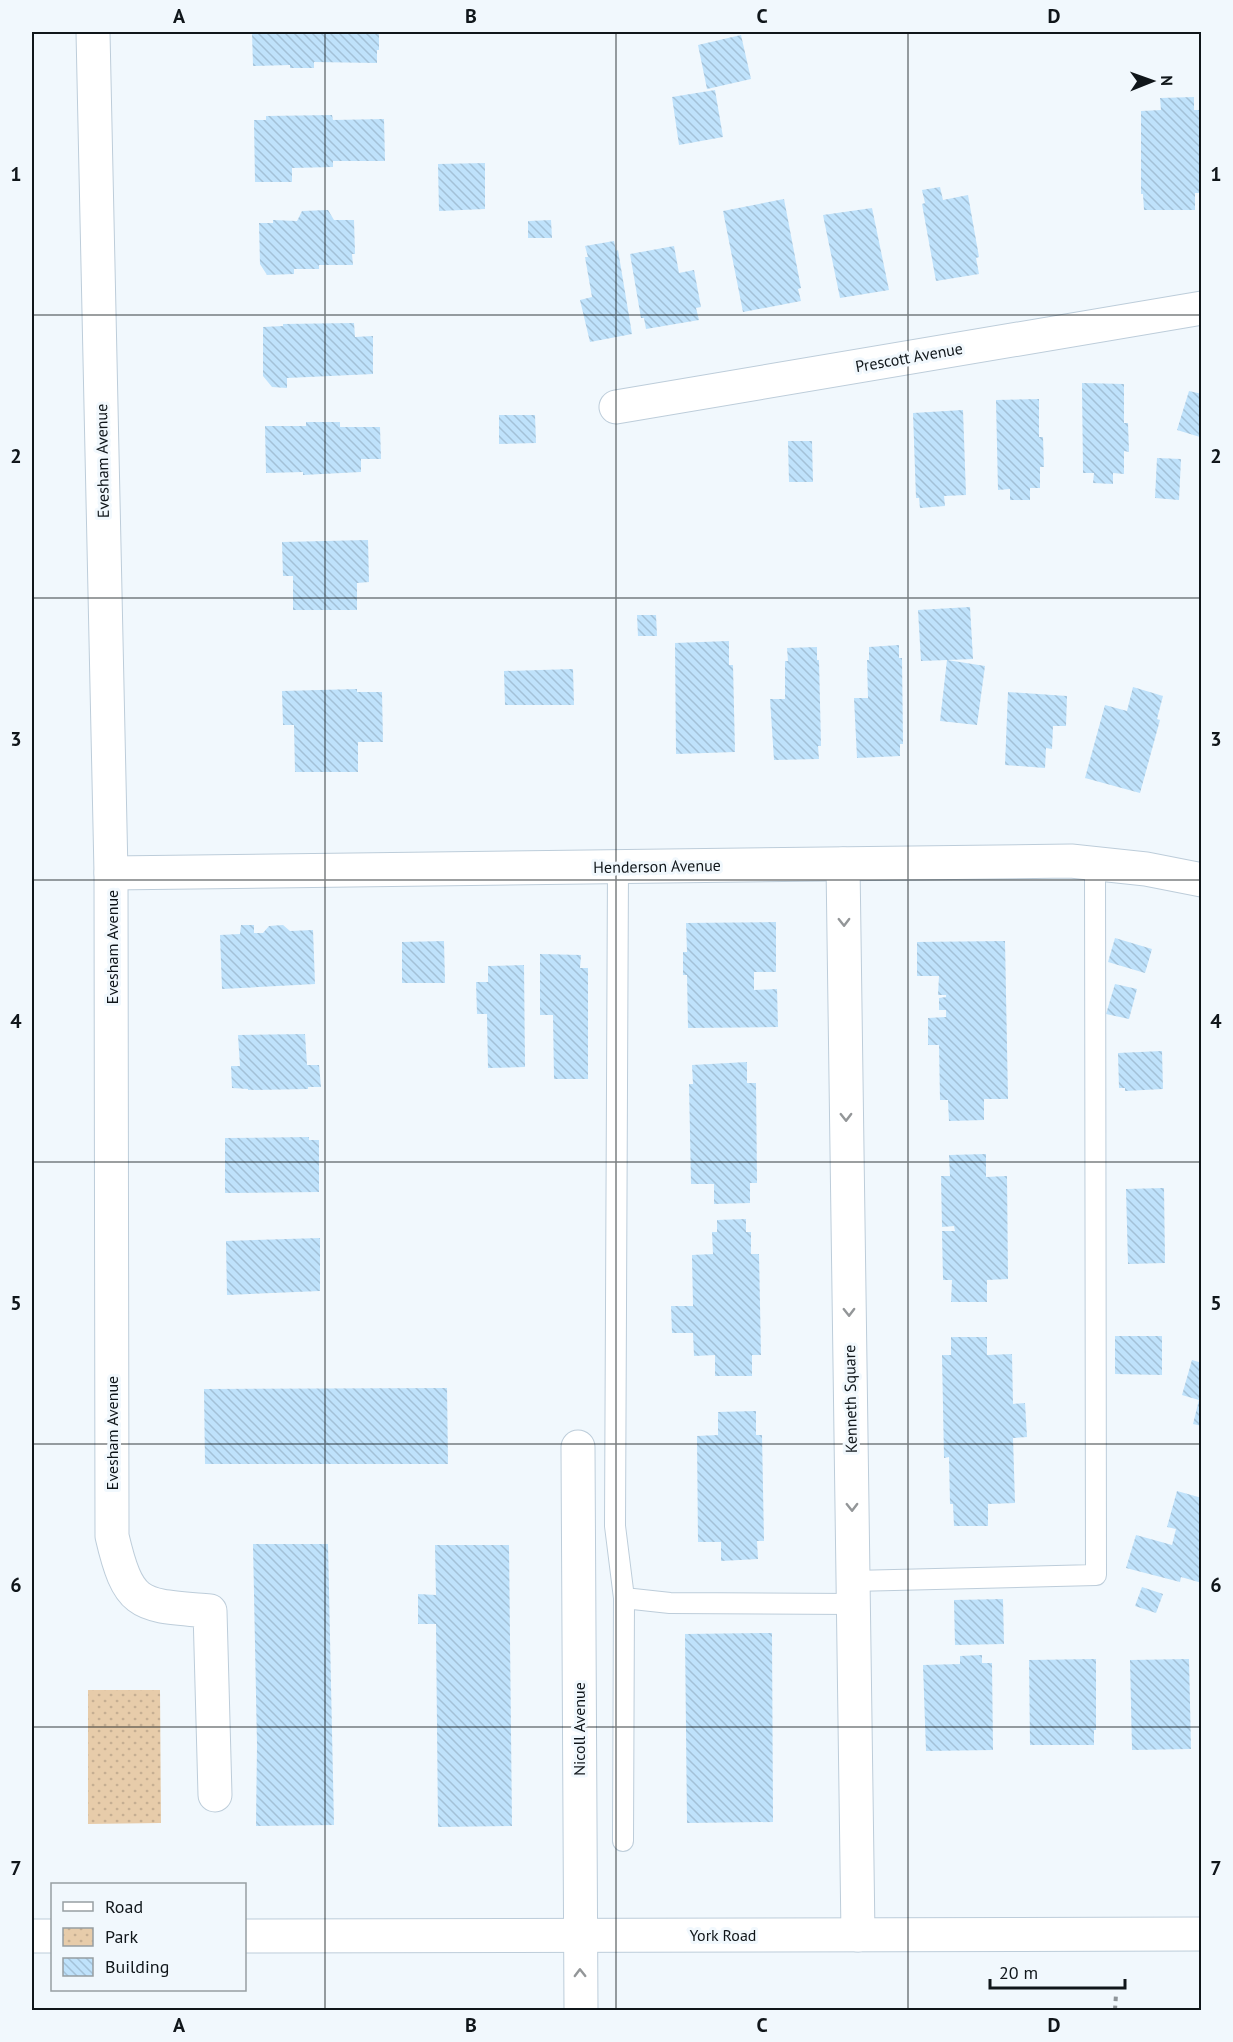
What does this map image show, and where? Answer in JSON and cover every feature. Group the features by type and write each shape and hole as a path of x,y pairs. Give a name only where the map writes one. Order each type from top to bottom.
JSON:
{"street":[{"name":"Evesham Avenue","path":"93,32 111,873 112,1536 128,1588 141,1599 161,1607 210,1611 215,1795"},
{"name":"Prescott Avenue","path":"616,407 1202,308"},
{"name":"Henderson Avenue","path":"111,873 1071,861 1146,869 1202,880"},
{"name":"Kenneth Square","path":"843,864 858,1935"},
{"name":"Nicoll Avenue","path":"578,1447 581,2010"},
{"name":"York Road","path":"246,1935 1202,1934"},
{"path":"32,1936 51,1936"}],"lane":[{"path":"624,1598 670,1603 1096,1575 1095,864"},
{"path":"618,867 615,1526 624,1598 623,1841"}],"path":[{"path":"1115,2010 1116,1994"}],"green space":[{"path":"88,1690 160,1690 161,1823 88,1824"}],"building":[{"path":"252,32 379,32 377,63 314,62 314,68 290,68 290,65 253,66"},
{"path":"741,35 751,79 707,89 698,45"},
{"path":"715,90 723,137 679,145 672,97"},
{"path":"1194,97 1194,110 1199,110 1199,193 1195,193 1195,210 1144,210 1143,194 1141,194 1141,111 1161,110 1160,98"},
{"path":"332,115 333,120 384,119 385,161 333,161 333,167 292,168 292,182 255,182 254,120 266,120 266,116"},
{"path":"485,163 485,209 439,211 438,164"},
{"path":"940,187 943,200 968,195 979,257 976,258 979,274 936,281 922,204 925,203 922,190"},
{"path":"784,199 801,288 798,289 801,301 743,312 723,211"},
{"path":"872,208 889,290 840,298 823,215"},
{"path":"328,210 334,220 354,220 353,265 319,265 319,269 294,269 294,274 267,275 260,264 259,223 273,223 273,220 297,221 302,211"},
{"path":"551,220 552,238 528,238 528,221"},
{"path":"614,241 616,251 618,250 632,334 590,342 580,300 592,297 585,246"},
{"path":"674,246 679,273 694,270 701,307 696,308 699,320 646,329 644,318 641,318 630,254"},
{"path":"354,323 355,337 373,336 373,374 287,378 287,388 272,387 263,376 263,327 283,326 283,324"},
{"path":"1082,383 1124,384 1124,423 1128,423 1129,452 1124,451 1124,474 1113,473 1113,484 1093,483 1094,473 1083,473"},
{"path":"1189,391 1202,394 1202,444 1199,443 1200,437 1177,430"},
{"path":"1039,399 1039,437 1043,437 1044,467 1040,467 1040,488 1030,488 1030,500 1010,500 1010,489 998,490 996,400"},
{"path":"963,410 966,495 944,496 945,506 920,508 919,498 916,498 913,413"},
{"path":"499,415 535,415 536,443 499,444"},
{"path":"306,422 340,422 340,427 380,427 381,459 361,459 361,472 303,475 303,472 266,473 265,426 306,426"},
{"path":"788,441 812,441 813,482 789,482"},
{"path":"1157,458 1181,459 1179,500 1155,498"},
{"path":"368,540 369,582 357,583 357,610 293,610 293,576 283,576 282,542"},
{"path":"970,607 973,659 921,661 918,610"},
{"path":"637,615 656,615 657,636 638,636"},
{"path":"729,641 729,665 733,665 735,752 676,754 675,643"},
{"path":"899,645 899,658 902,658 903,744 900,744 900,756 857,758 854,698 868,698 869,647"},
{"path":"817,647 821,746 818,746 819,759 774,760 770,699 785,699 787,648"},
{"path":"947,660 985,666 977,725 940,721"},
{"path":"573,669 574,705 505,705 504,671"},
{"path":"1133,687 1163,696 1157,719 1160,720 1140,793 1085,778 1105,705 1127,711"},
{"path":"357,689 357,692 382,692 383,742 358,742 358,772 295,772 294,725 283,725 282,691"},
{"path":"1008,692 1067,696 1066,726 1053,726 1052,749 1046,748 1045,768 1005,765"},
{"path":"776,922 776,972 754,972 754,990 777,989 778,1027 688,1028 687,975 683,975 683,952 687,952 686,923"},
{"path":"241,925 254,925 254,933 263,933 269,926 283,925 290,931 313,930 315,984 222,989 220,935 240,934"},
{"path":"1115,938 1152,949 1145,973 1108,962"},
{"path":"444,941 445,983 402,983 402,942"},
{"path":"1005,941 1008,1099 984,1099 984,1120 949,1121 948,1100 940,1100 939,1045 928,1045 928,1018 946,1017 946,1010 939,1010 939,998 946,997 946,995 938,995 939,976 917,976 917,942"},
{"path":"540,954 581,955 580,968 588,968 588,1079 554,1079 553,1015 540,1015"},
{"path":"524,965 525,1067 488,1068 487,1014 477,1014 476,982 488,982 488,966"},
{"path":"1115,984 1137,989 1129,1019 1106,1014"},
{"path":"305,1034 307,1065 319,1065 321,1087 248,1090 232,1088 231,1066 240,1066 238,1035"},
{"path":"1162,1051 1163,1089 1125,1091 1125,1088 1119,1088 1118,1053"},
{"path":"747,1062 747,1083 756,1083 757,1183 750,1183 750,1203 714,1204 714,1184 691,1184 689,1084 693,1084 692,1065"},
{"path":"309,1137 309,1140 319,1140 319,1192 225,1193 225,1138"},
{"path":"986,1154 986,1177 1007,1176 1008,1279 987,1280 987,1302 951,1302 952,1280 943,1280 942,1231 955,1231 954,1226 942,1227 941,1176 950,1176 949,1155"},
{"path":"1164,1188 1165,1263 1128,1264 1126,1189"},
{"path":"746,1219 746,1232 751,1232 751,1254 759,1254 761,1355 752,1355 752,1376 715,1376 715,1355 694,1356 693,1333 672,1333 671,1306 693,1306 692,1255 713,1254 712,1232 717,1232 717,1220"},
{"path":"320,1238 320,1291 227,1295 226,1241"},
{"path":"1115,1336 1162,1336 1162,1375 1115,1374"},
{"path":"951,1337 987,1337 987,1355 1012,1354 1013,1404 1025,1403 1027,1437 1013,1438 1015,1503 988,1504 988,1526 954,1526 953,1504 950,1504 949,1457 944,1458 942,1355 951,1355"},
{"path":"1192,1360 1202,1363 1202,1426 1193,1424 1199,1400 1182,1395"},
{"path":"447,1388 448,1464 205,1464 204,1389"},
{"path":"756,1411 756,1435 762,1435 764,1541 757,1541 758,1559 721,1561 721,1542 698,1542 697,1436 718,1435 718,1412"},
{"path":"1177,1491 1202,1498 1202,1583 1181,1577 1180,1582 1126,1568 1136,1535 1172,1545 1176,1529 1167,1527"},
{"path":"253,1544 328,1544 334,1825 256,1826 257,1745"},
{"path":"435,1545 509,1545 512,1826 438,1827 436,1624 418,1624 418,1594 436,1595"},
{"path":"1142,1587 1163,1594 1156,1613 1135,1606"},
{"path":"1003,1599 1004,1644 955,1645 954,1600"},
{"path":"772,1633 773,1822 687,1823 685,1634"},
{"path":"982,1655 982,1663 992,1663 993,1750 926,1751 923,1665 960,1664 960,1656"},
{"path":"1096,1659 1094,1745 1030,1745 1029,1660"},
{"path":"1189,1659 1191,1749 1132,1750 1130,1660"}]}
